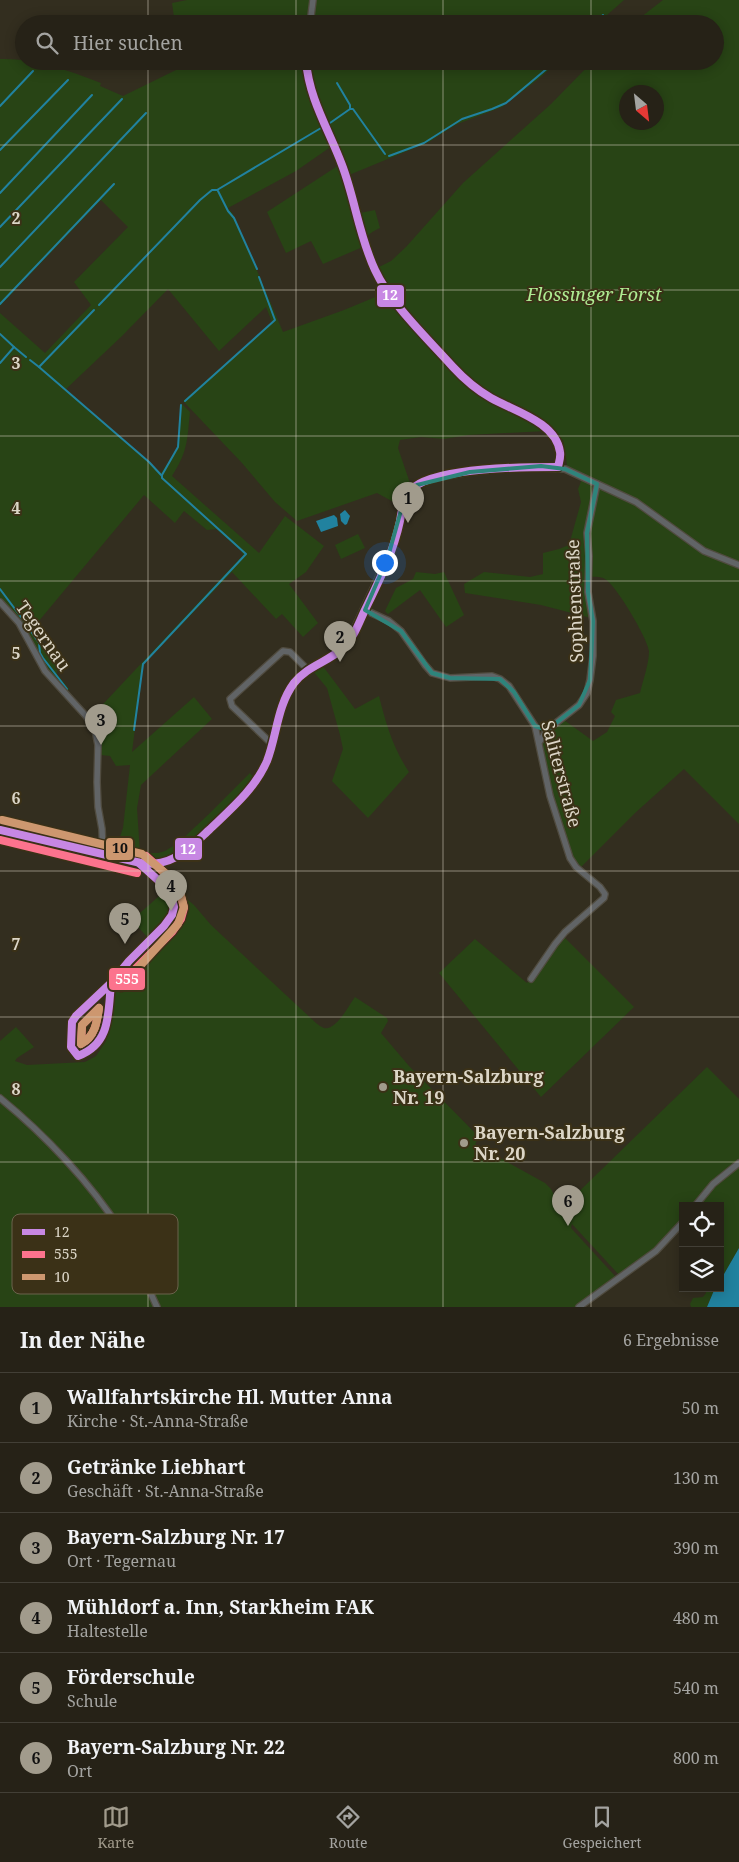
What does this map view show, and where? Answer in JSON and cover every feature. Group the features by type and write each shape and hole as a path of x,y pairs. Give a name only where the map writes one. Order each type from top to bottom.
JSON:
{"street":[{"path":"311,15 313,0"},
{"path":"307,70 308,85 346,175 369,254 380,282 399,307 468,382 494,399 541,424 552,434 560,449 561,461 558,467"},
{"path":"0,830 139,863 162,863 181,855 249,790 267,761 284,700 296,680 307,669 342,649 353,634 388,557 398,529 403,502 414,487 433,478 521,467 558,467 580,475 636,502 704,551 739,565"},
{"name":"Sophienstraße","path":"540,741 547,730 579,705 587,693 590,680 593,656 593,621 588,592 589,556 587,533 597,484"},
{"name":"Tegernau","path":"0,602 20,624 45,671 86,716 95,730 98,745 97,782 103,854"},
{"name":"Saliterstraße","path":"364,610 389,621 402,631 425,666 432,673 450,678 487,676 500,679 514,692 535,726 540,741 550,796 570,858 576,867 600,887 605,894 604,898 565,932 531,979"},
{"path":"272,744 232,706 230,699 282,651 290,652 307,669"},
{"path":"535,726 547,730"},
{"path":"111,983 129,961 164,926 172,915 174,907 167,887 139,863"},
{"path":"0,1098 46,1140 109,1214"},
{"path":"699,1202 713,1184 739,1163"},
{"path":"579,1307 649,1257 662,1246 679,1227"},
{"path":"151,1294 157,1307"}],"highlighted area":[{"path":"541,466 565,469 597,484 587,533 588,592 593,621 590,680 579,705 547,730 535,726 514,692 500,679 450,678 432,673 401,631 365,610 388,557 405,496 417,485 470,472"}],"green space":[{"path":"187,0 624,0 607,15 174,15 172,3"},
{"name":"Flossinger Forst","path":"663,0 739,0 739,824 684,769 635,813 580,868 573,860 548,779 544,761 544,738 550,730 564,720 593,741 607,732 615,716 611,712 616,700 640,693 648,661 649,651 647,645 638,625 623,601 610,583 603,578 586,577 591,618 541,605 465,593 464,584 484,572 530,577 543,574 543,553 569,545 581,502 578,489 582,479 568,471 563,440 546,431 468,435 444,439 421,437 400,440 398,448 411,486 399,505 377,493 297,521 275,502 242,463 183,401 272,322 266,307 219,351 168,289 66,389 161,473 178,447 181,403 190,412 188,431 184,452 172,476 259,553 285,516 324,546 306,572 289,584 318,623 303,637 282,614 276,619 232,572 145,663 132,752 194,697 212,719 141,785 137,808 140,853 158,853 178,843 250,773 254,778 236,801 211,827 171,857 159,861 148,861 114,854 123,828 130,765 116,766 110,756 101,755 100,743 90,718 243,555 216,529 207,530 184,511 175,523 144,495 33,628 57,668 57,674 69,689 67,693 50,674 26,635 0,600 0,313 45,353 91,305 74,282 128,227 101,200 0,306 0,59 15,59 15,70 67,70 101,83 100,86 123,96 176,70 548,70 502,107 455,125 429,142 349,175 313,88 332,146 296,171 228,208 233,214 283,332 385,293 390,293 377,268 391,261 406,247 463,183 551,104 584,70 724,70 724,15 644,15"},
{"path":"339,165 355,211 360,213 375,210 380,228 367,237 365,246 323,264 311,241 286,253 267,212"},
{"path":"358,534 365,548 341,559 335,545"},
{"path":"416,572 435,574 444,572 464,615 446,627 420,590 388,614 385,611 396,588 413,579"},
{"path":"322,665 355,709 379,696 391,736 409,772 368,818 332,781 343,749 327,688 313,671"},
{"path":"0,833 107,858 102,862 0,845"},
{"path":"166,890 170,906 168,917 148,938 132,920"},
{"path":"176,896 188,900 211,925 322,1027 329,1028 338,1022 355,997 387,1018 388,1021 381,1033 409,1066 479,1137 475,1144 545,1183 551,1189 561,1209 707,1067 739,1099 739,1161 714,1181 696,1202 679,1202 679,1225 663,1243 620,1276 572,1224 571,1228 616,1277 576,1307 160,1307 154,1294 178,1294 178,1214 108,1214 39,1130 0,1094 0,1041 16,1027 34,1047 15,1061 27,1065 85,1062 96,1056 106,1041 111,998 116,980 171,922 176,910"},
{"path":"563,936 634,1007 541,1097 439,973 475,939 527,983 546,955"},
{"path":"0,1100 64,1162 107,1214 12,1214 12,1294 150,1294 156,1307 0,1307"},
{"path":"739,1165 739,1248 724,1274 724,1202 701,1202 717,1182"},
{"path":"713,1292 707,1307 691,1307 690,1304 693,1298 703,1297 706,1293"}],"water":[{"path":"345,510 350,516 345,525 341,521 340,514"},
{"path":"334,515 337,518 338,526 321,532 316,521"},
{"path":"739,1248 739,1307 707,1307 713,1292 724,1292 724,1274"}],"waterway":[{"path":"389,156 424,143 462,119 506,103 545,70"},
{"path":"0,106 33,71"},
{"path":"0,150 68,80"},
{"path":"337,83 350,105 350,109"},
{"path":"0,193 92,95"},
{"path":"0,227 122,99"},
{"path":"330,123 350,109 353,109 385,154"},
{"path":"0,267 146,113"},
{"path":"99,305 200,200 212,190 217,190 321,128"},
{"path":"0,304 114,184"},
{"path":"218,191 228,211 234,218 257,269"},
{"path":"185,401 275,320 259,277"},
{"path":"30,360 39,367 94,310"},
{"path":"0,334 14,347"},
{"path":"0,363 14,347 26,357"},
{"path":"39,367 149,462 162,478 246,554 143,664 134,730"},
{"path":"162,475 178,447 181,405"},
{"path":"0,589 24,621"},
{"path":"26,624 39,643 40,653 43,658 67,689"},
{"path":"0,842 6,841 29,845"},
{"path":"36,846 96,858"}],"transit line":[{"name":"12","path":"307,70 315,101 342,165 365,244 375,270 390,295 410,320 466,380 491,398 533,419 551,433 557,442 560,452 558,467"},
{"name":"12","path":"0,830 145,864 167,861 184,852 234,806 256,781 267,761 284,701 294,683 305,672 337,653 347,644 352,636 389,557 404,503 410,490 427,480 462,472 505,468 558,467"},
{"name":"10","path":"2,820 142,854 175,881 184,907 178,924 121,987"},
{"name":"555","path":"0,840 137,873"},
{"name":"555","path":"121,987 136,968 172,932 181,919 184,908 178,885 146,856"},
{"name":"12","path":"111,983 129,961 164,926 172,915 174,907 170,891 139,863"},
{"name":"12","path":"111,983 108,1016 102,1036 89,1051 78,1056 71,1047 72,1022 111,983"},
{"name":"555","path":"99,1008 92,1033 81,1044 82,1025 99,1008"},
{"name":"10","path":"99,1008 92,1033 81,1044 82,1025 99,1008"}],"place":[{"name":"Wallfahrtskirche Hl. Mutter Anna","path":"408,523"},
{"name":"Getränke Liebhart","path":"340,662"},
{"name":"Bayern-Salzburg Nr. 17","path":"101,745"},
{"name":"Mühldorf a. Inn, Starkheim FAK","path":"171,911"},
{"name":"Förderschule","path":"125,944"},
{"name":"Bayern-Salzburg Nr. 19","path":"383,1087"},
{"name":"Bayern-Salzburg Nr. 20","path":"464,1143"},
{"name":"Bayern-Salzburg Nr. 22","path":"568,1226"}]}
